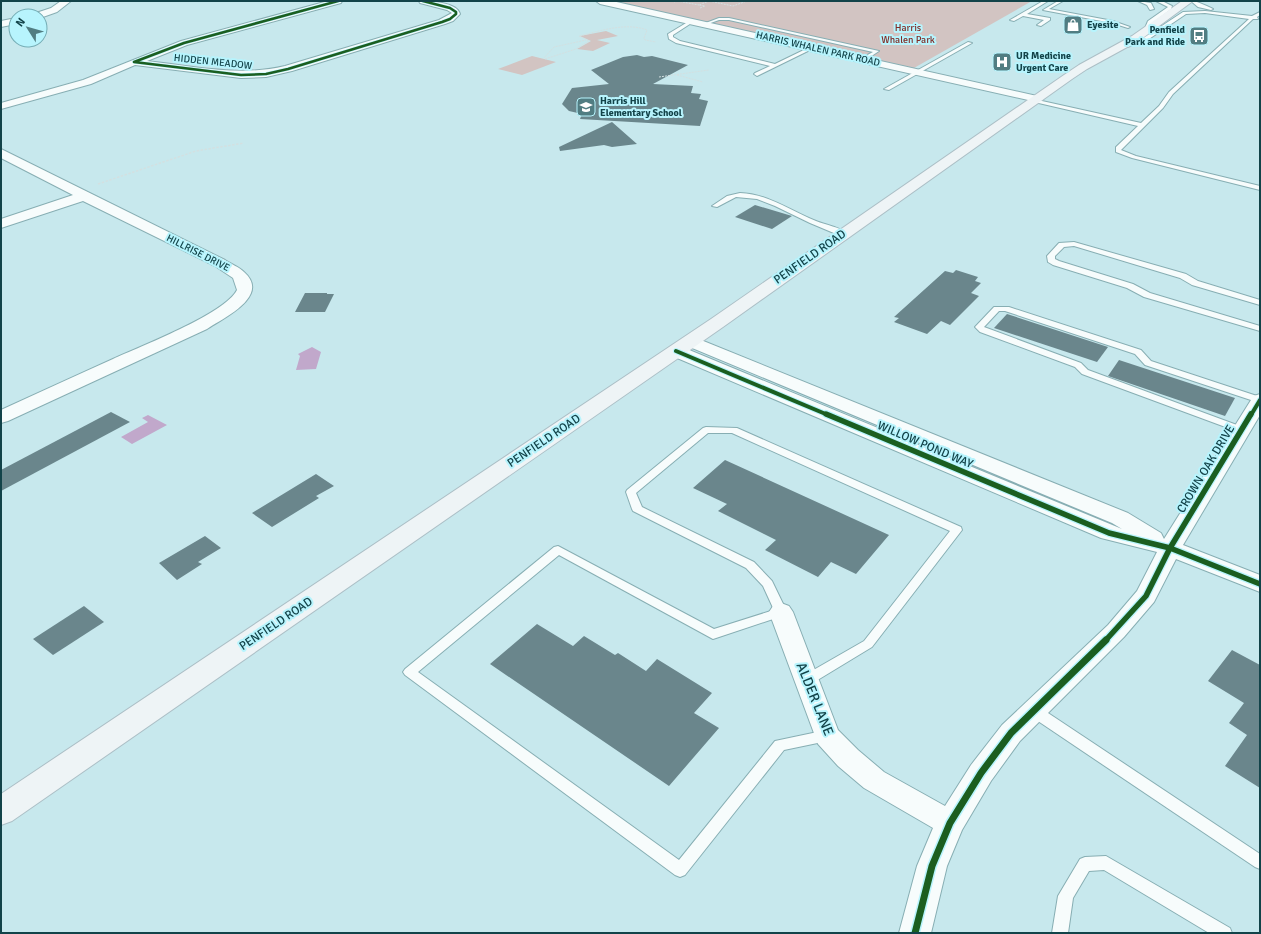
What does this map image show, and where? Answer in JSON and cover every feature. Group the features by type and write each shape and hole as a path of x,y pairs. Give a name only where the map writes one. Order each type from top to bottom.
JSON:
{"main road":[{"name":"PENFIELD ROAD","path":"1116,40 1145,32 1188,1"},
{"name":"PENFIELD ROAD","path":"1,811 683,346 844,234 1083,67 1116,40 1134,22 1159,3"}],"street":[{"path":"48,12 54,10 67,1"},
{"name":"HIDDEN MEADOW","path":"1,106 87,82 184,42 338,1"},
{"name":"HIDDEN MEADOW","path":"134,62 241,75 277,72 442,22 450,19 456,14 456,12 450,8 423,1"},
{"name":"HARRIS WHALEN PARK ROAD","path":"600,1 1037,99"},
{"name":"HILLRISE DRIVE","path":"1,153 79,194 231,269 244,281 245,290 241,298 232,306 201,325 1,417"},
{"path":"1,224 79,194"},
{"name":"WILLOW POND WAY","path":"683,346 1120,518 1170,548 1260,584"},
{"name":"CROWN OAK DRIVE","path":"1170,548 1260,400"},
{"path":"916,933 932,866 950,823 981,773 1011,733 1116,631 1146,596 1170,548"},
{"name":"ALDER LANE","path":"781,612 827,736 848,758 874,780 950,823"}],"lane":[{"path":"1012,20 1046,1"},
{"path":"1061,1 1045,10 1134,22"},
{"path":"1140,1 1149,4 1159,3 1170,6 1150,22 1145,32"},
{"path":"1194,1 1206,8 1241,14 1252,18"},
{"path":"1116,40 1141,42 1185,13 1205,12 1260,19"},
{"path":"1260,13 1252,18 1171,92 1161,107 1118,148 1118,151 1134,157 1260,188"},
{"path":"1022,14 1048,19 1039,25"},
{"path":"706,24 719,19 729,18 877,51 864,59"},
{"path":"691,21 673,31 670,38 678,42 774,65"},
{"path":"888,89 917,71 970,43"},
{"path":"756,74 812,48"},
{"path":"1037,99 1148,120"},
{"path":"1037,99 1142,125"},
{"path":"715,206 730,197 740,195 749,196 781,205 812,221 844,234"},
{"path":"1260,303 1195,283 1183,276 1074,244 1062,245 1051,256 1051,260 1056,263 1130,286 1147,295 1260,329"},
{"path":"1242,430 1085,372 1078,365 983,330 979,327 997,309 1006,309 1138,352 1148,363 1260,400"},
{"path":"806,680 868,644 957,530 734,430 706,430 631,492 637,509 750,565 768,584 781,612 713,634 558,550 409,672 680,870 780,745 827,736"},
{"path":"1034,711 1260,862"},
{"path":"1060,933 1066,896 1085,864 1106,863 1224,933"}],"path":[{"path":"702,8 705,6 699,5 708,1 733,6 747,1"},
{"path":"545,59 576,49 589,41 579,36 630,26 645,28 647,30 644,38 645,40 656,42"},
{"path":"542,58 554,47 586,40"},
{"path":"659,77 709,70"},
{"path":"674,75 703,82"},
{"path":"79,194 196,151 244,143"}],"green space":[{"name":"Harris Whalen Park","path":"607,1 1032,1 914,68"},
{"path":"606,31 618,36 597,40 610,43 593,51 577,49 591,41 580,36"},
{"path":"532,56 556,62 522,75 498,69"}],"shaded area":[{"path":"312,347 321,352 316,369 296,370 300,356 298,354"},
{"path":"148,415 167,425 132,444 121,437 148,422 142,418"}],"building":[{"path":"637,55 644,57 652,56 688,65 653,84 693,86 691,93 701,94 699,99 708,101 700,126 580,119 582,114 569,111 562,104 572,88 609,84 591,70 623,57"},
{"path":"612,122 637,144 612,147 604,145 560,151 559,147"},
{"path":"755,205 792,216 772,229 735,217"},
{"path":"956,270 978,277 975,281 981,283 971,293 979,296 950,325 941,321 927,334 894,322 899,318 894,317 945,271 953,273"},
{"path":"305,293 334,294 325,312 295,312"},
{"path":"1007,314 1108,347 1097,362 994,328"},
{"path":"1119,360 1235,398 1225,416 1108,376"},
{"path":"111,412 130,422 1,491 1,470"},
{"path":"725,460 889,535 856,574 831,562 818,577 765,550 776,540 718,511 727,504 693,488"},
{"path":"316,474 334,486 316,496 319,498 272,527 252,513"},
{"path":"205,536 221,548 198,562 202,564 177,580 159,563"},
{"path":"84,606 104,622 53,655 33,639"},
{"path":"537,624 573,646 584,636 615,655 618,653 646,671 657,659 712,693 694,713 719,728 669,786 490,664"},
{"path":"1232,650 1260,665 1260,788 1225,766 1247,735 1229,723 1244,703 1208,681"}],"cycle path":[{"path":"338,1 184,43 134,62 241,75 266,74 288,69 442,22 450,19 456,14 456,12 450,8 423,1"},
{"path":"676,351 1109,533 1170,548 1260,584"},
{"path":"915,933 932,866 950,823 981,773 1011,733 1116,631 1146,596 1170,548 1260,400"}],"place":[{"name":"Eyesite","path":"1073,25"},
{"name":"Penfield Park and Ride","path":"1199,36"},
{"name":"UR Medicine Urgent Care","path":"1002,62"},
{"name":"Harris Hill Elementary School","path":"586,107"}]}
